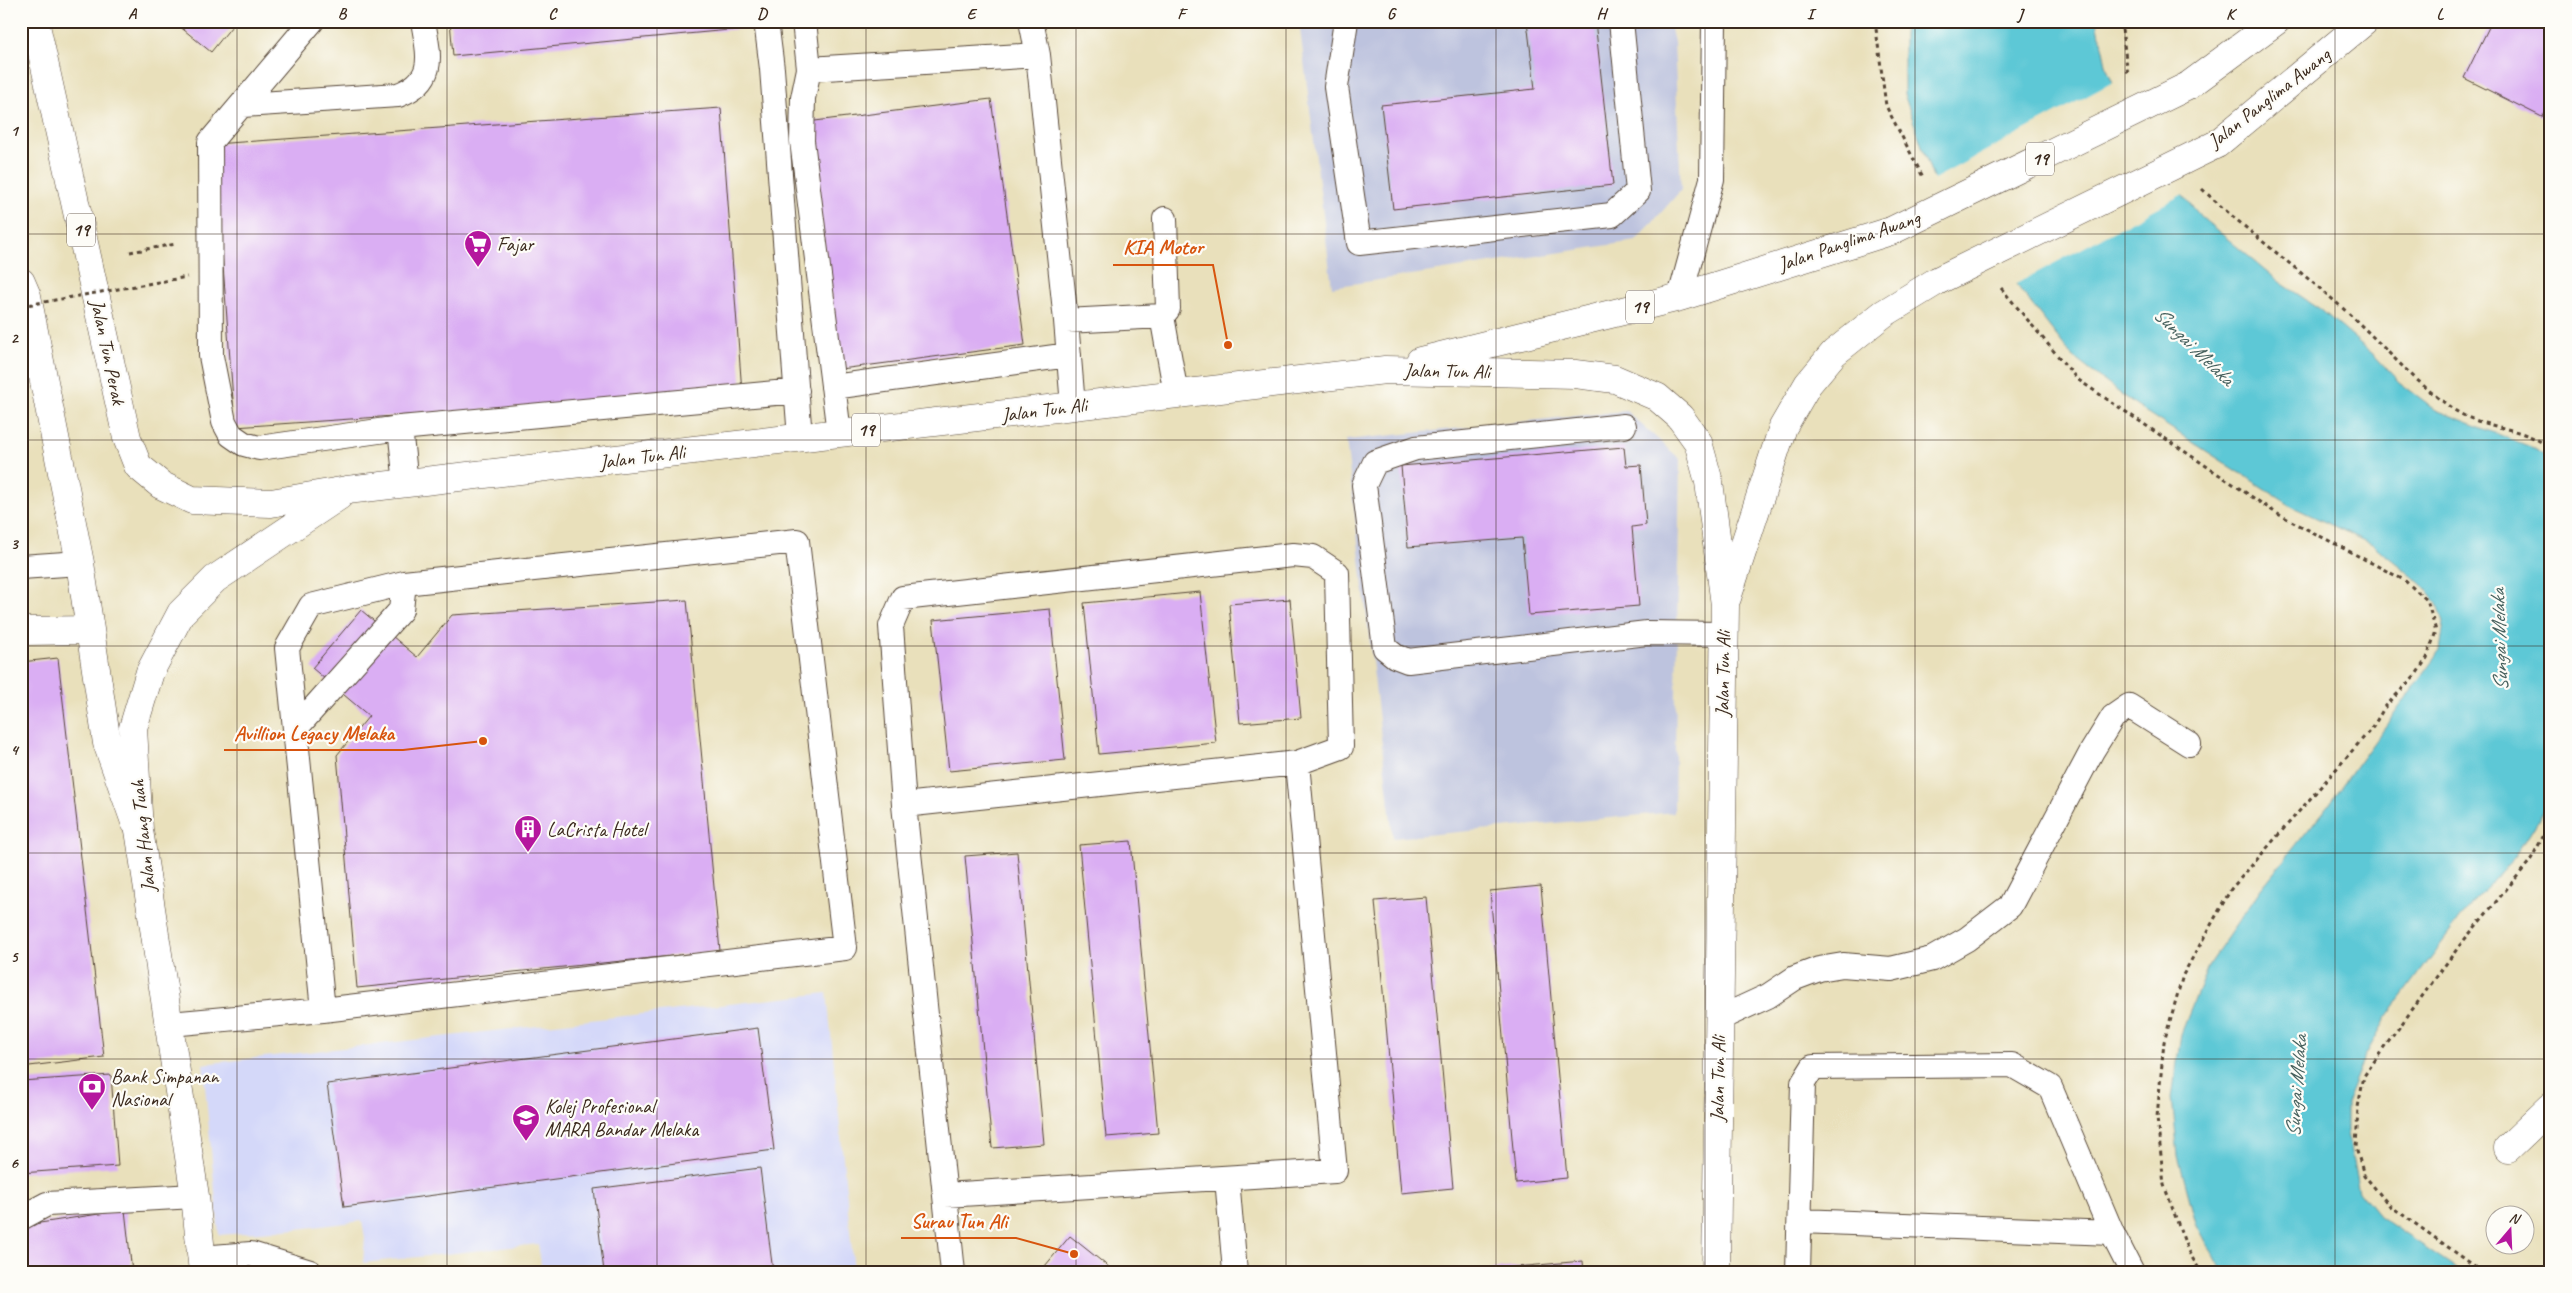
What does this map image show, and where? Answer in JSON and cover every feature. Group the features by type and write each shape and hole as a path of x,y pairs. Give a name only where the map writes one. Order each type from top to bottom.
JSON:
{"main road":[{"name":"Jalan Tun Perak","path":"35,21 127,438 138,466 161,485 192,500 271,503 347,490"},
{"name":"Jalan Panglima Awang","path":"1385,370 1680,297 1891,231 2188,86 2276,21"},
{"name":"Jalan Panglima Awang","path":"1725,605 1783,427 1808,384 1834,353 1883,314 1937,281 2217,144 2365,21"},
{"path":"21,282 27,296 31,367 80,563 107,743 138,830"},
{"name":"Jalan Tun Ali","path":"347,490 1385,370 1575,374 1615,379 1657,398 1680,418 1698,442 1709,482 1725,605 1723,634 1716,1272"},
{"name":"Jalan Hang Tuah","path":"202,1265 195,1196 170,1024 138,830 133,728 150,672 181,613 215,579 260,551 347,490"},
{"path":"21,631 89,630"},
{"path":"2508,1148 2551,1107"}],"lane":[{"path":"312,21 210,142 211,356 224,422 231,435 244,444 259,448 400,428 797,392"},
{"path":"243,105 398,96 413,90 424,76 429,57 423,21"},
{"path":"766,21 772,69 800,438"},
{"path":"804,21 809,69 803,98 802,141 839,434"},
{"path":"1031,21 1038,56 1073,406"},
{"path":"1346,21 1336,87 1359,243 1612,216 1638,191 1621,21"},
{"path":"1680,297 1712,178 1714,21"},
{"path":"809,69 1038,56"},
{"path":"1066,321 1162,316 1168,309 1165,219"},
{"path":"1162,316 1176,394"},
{"path":"833,388 1069,356"},
{"path":"1624,426 1416,448 1375,462 1364,485 1385,648 1395,656 1408,661 1647,633 1723,634"},
{"path":"400,428 406,484"},
{"path":"170,1024 323,1010 846,948 797,541 404,583 311,606 287,648 323,1010"},
{"path":"904,806 1297,763 1341,747 1337,573 1314,556 1293,555 903,598 891,626 904,806 953,1272"},
{"path":"21,567 80,563"},
{"path":"296,728 401,610 404,583"},
{"path":"1718,1019 1768,996 1795,978 1819,969 1843,966 1891,969 1932,959 1967,939 2010,906 2092,751 2113,717 2129,706 2189,744"},
{"path":"945,1195 1335,1171 1297,763"},
{"path":"1798,1272 1803,1082 1813,1067 2012,1065 2050,1087 2112,1233 2132,1272"},
{"path":"1227,1178 1235,1272"},
{"path":"21,1218 47,1204 195,1196"},
{"path":"1800,1221 2112,1233"},
{"path":"202,1265 251,1254 310,1272"}],"path":[{"path":"1875,21 1886,106 1928,185"},
{"path":"2121,21 2129,79"},
{"path":"2197,182 2202,190 2348,313 2409,374 2455,410 2481,422 2531,435 2551,449"},
{"path":"130,252 161,247"},
{"path":"21,306 187,277"},
{"path":"1995,280 2077,379 2276,513 2404,580 2427,600 2436,631 2427,658 2417,673 2384,708 2373,727 2231,889 2183,975 2164,1042 2157,1117 2164,1185 2188,1250 2202,1272"},
{"path":"2483,1272 2389,1205 2364,1175 2356,1148 2358,1107 2364,1076 2460,945 2530,861 2551,822"}],"shaded area":[{"path":"1299,21 1669,21 1674,42 1681,190 1636,241 1332,287"},
{"path":"1626,411 1680,459 1674,812 1393,838 1346,440"},
{"name":"Kolej Profesional MARA Bandar Melaka","path":"827,993 854,1272 542,1272 538,1244 363,1263 365,1238 362,1221 297,1229 219,1235 203,1064"}],"water":[{"name":"Sungai Melaka","path":"1904,21 2097,21 2107,69 2138,140 2201,217 2281,283 2320,309 2374,355 2399,382 2436,410 2536,449 2551,460 2551,794 2546,808 2514,859 2472,902 2387,1017 2364,1058 2347,1100 2347,1133 2359,1191 2379,1216 2462,1272 2222,1272 2196,1223 2178,1156 2172,1098 2181,1034 2209,964 2260,890 2332,800 2440,651 2444,622 2438,604 2422,584 2372,544 2293,507 2135,405 2073,357 1933,178 1904,94"}],"pier":[{"path":"2115,81 2140,139 2185,193 2014,285 1932,180"}],"building":[{"path":"173,21 236,21 211,52"},
{"path":"450,21 749,21 750,28 453,56"},
{"path":"1527,21 1595,21 1613,185 1393,209 1381,105 1535,89"},
{"path":"2492,21 2551,21 2551,99 2542,117 2464,78"},
{"path":"991,99 1025,345 841,369 807,122"},
{"name":"Fajar","path":"721,108 742,392 235,427 214,144"},
{"path":"1624,447 1626,466 1641,465 1646,525 1632,527 1639,606 1529,615 1522,538 1408,547 1401,466"},
{"path":"1200,592 1216,743 1099,754 1084,603"},
{"path":"1290,599 1301,718 1240,723 1229,604"},
{"name":"LaCrista Hotel","path":"687,600 720,951 357,988 337,755 369,716 312,668 361,610 417,657 452,615"},
{"path":"1050,609 1065,760 949,771 933,620"},
{"path":"58,658 104,1057 21,1067 21,662"},
{"path":"1131,841 1158,1133 1106,1137 1079,845"},
{"path":"1017,852 1044,1144 992,1148 965,856"},
{"path":"1541,886 1567,1178 1516,1183 1490,891"},
{"path":"1426,897 1453,1188 1401,1193 1375,901"},
{"path":"758,1028 774,1150 344,1207 327,1084"},
{"path":"111,1075 118,1166 21,1173 21,1081"},
{"path":"760,1168 773,1272 604,1272 594,1189"},
{"path":"125,1210 132,1272 21,1272 21,1230 27,1225"},
{"path":"1070,1236 1115,1272 1040,1272"},
{"path":"1583,1261 1584,1272 1482,1272 1482,1270"}],"place":[{"name":"Fajar","path":"478,268"},
{"name":"KIA Motor","path":"1228,345"},
{"name":"Avillion Legacy Melaka","path":"483,741"},
{"name":"LaCrista Hotel","path":"528,853"},
{"name":"Bank Simpanan Nasional","path":"92,1111"},
{"name":"Kolej Profesional MARA Bandar Melaka","path":"526,1142"},
{"name":"Surau Tun Ali","path":"1074,1254"}]}
